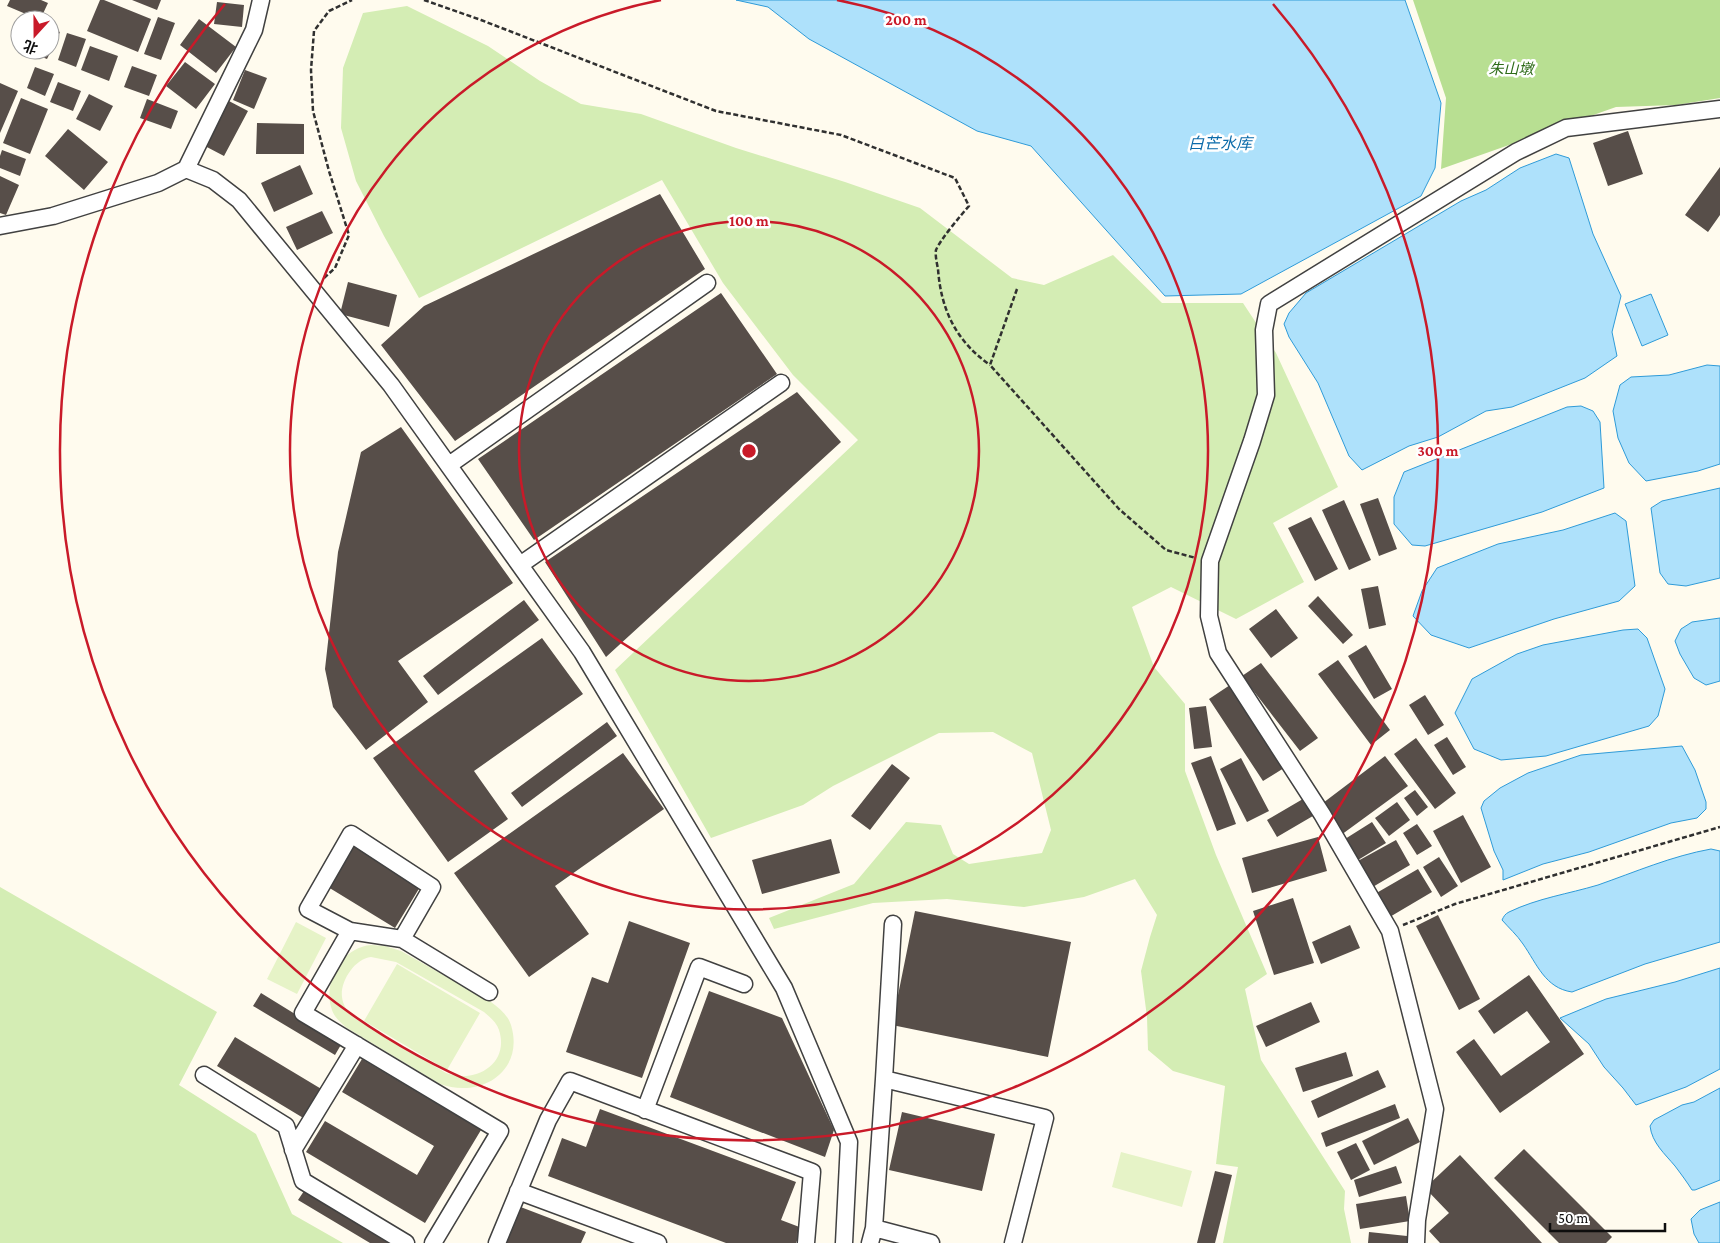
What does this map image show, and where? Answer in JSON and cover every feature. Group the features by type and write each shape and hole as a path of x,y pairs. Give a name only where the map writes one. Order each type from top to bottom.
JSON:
{"street":[{"path":"0,226 62,213 158,183 186,169 254,30 261,0"},
{"path":"1416,1243 1417,1220 1435,1109 1390,931 1322,814 1218,653 1209,616 1210,561 1252,442 1266,395 1264,330 1269,304 1516,152 1566,128 1720,109"},
{"path":"186,169 213,180 238,200 391,385 582,652 784,988 849,1142 844,1243"},
{"path":"449,465 707,283"},
{"path":"520,565 781,383"},
{"path":"402,939 432,886 351,834 308,908 350,931 402,939 489,992"},
{"path":"893,924 872,1235 931,1243"},
{"path":"350,931 303,1013 500,1131 433,1243"},
{"path":"645,1110 699,967 744,984"},
{"path":"294,1150 357,1045"},
{"path":"204,1075 286,1126 303,1180 406,1243"},
{"path":"884,1079 1046,1118 1013,1243"},
{"path":"497,1243 548,1120 570,1081 812,1172 806,1243"},
{"path":"518,1191 658,1243"}],"path":[{"path":"312,289 335,268 349,235 312,111 311,70 314,31 329,10 352,0"},
{"path":"424,0 481,20 716,111 841,135 955,178 969,206 957,219 936,250 938,275 953,327 974,354 990,365 1119,509 1166,550 1210,561"},
{"path":"990,365 1017,288"},
{"path":"1390,931 1455,904 1720,827"}],"green space":[{"name":"朱山墩","path":"1413,0 1720,0 1720,98 1676,105 1616,107 1441,169 1446,98"},
{"path":"407,6 488,46 540,81 581,104 641,114 736,148 920,208 1012,278 1044,285 1113,255 1162,303 1243,303 1276,353 1338,487 1273,523 1304,582 1236,619 1171,587 1132,607 1154,667 1185,704 1185,771 1216,855 1267,974 1245,989 1261,1060 1345,1191 1344,1209 1351,1243 1223,1243 1238,1167 1216,1164 1225,1086 1173,1071 1148,1050 1147,1017 1141,971 1157,915 1135,879 1084,897 1024,907 947,899 873,903 774,929 769,918 854,884 906,822 941,825 953,854 969,864 1042,853 1051,830 1032,753 993,732 939,733 833,786 803,805 711,838 615,670 858,440 793,375 723,283 662,180 419,298 356,181 341,128 343,68 363,13"},
{"path":"0,887 217,1012 179,1085 256,1134 292,1214 343,1243 0,1243"},
{"path":"296,922 326,938 297,994 267,979"},
{"path":"371,945 385,946 401,951 497,1007 510,1021 514,1041 512,1056 505,1068 496,1077 484,1084 470,1088 455,1088 440,1084 347,1028 333,1013 330,989 332,978 343,959 361,947","holes":["371,957 396,962 484,1012 493,1020 499,1030 501,1042 499,1053 495,1061 488,1068 468,1076 446,1073 354,1018 346,1009 342,997 343,985 349,972 359,962"]},
{"path":"397,964 480,1013 447,1070 364,1021"},
{"path":"1121,1152 1192,1171 1182,1207 1112,1187"}],"water":[{"name":"白芒水库","path":"736,0 1405,0 1441,103 1435,168 1421,196 1241,294 1165,296 1031,146 977,131 809,39 768,7"},
{"path":"1556,154 1569,158 1593,234 1621,296 1612,332 1617,356 1585,378 1512,407 1486,411 1438,437 1409,446 1362,470 1349,456 1318,383 1289,337 1284,324 1289,313 1306,293 1461,201 1486,190 1520,168"},
{"path":"1651,294 1668,335 1642,346 1625,304"},
{"path":"1707,365 1720,366 1720,464 1698,471 1646,481 1629,463 1618,438 1613,411 1620,385 1631,377 1669,375"},
{"path":"1581,406 1593,411 1600,422 1604,488 1542,512 1425,546 1412,545 1394,524 1394,497 1404,472 1567,407"},
{"path":"1720,488 1720,578 1686,586 1668,584 1660,573 1651,508 1662,501"},
{"path":"1615,513 1626,521 1635,586 1619,601 1554,619 1469,648 1431,635 1413,616 1422,591 1437,568 1498,544 1563,530"},
{"path":"1720,618 1720,681 1706,685 1694,678 1675,641 1681,629 1692,622"},
{"path":"1638,629 1647,638 1665,689 1658,716 1649,726 1546,756 1501,760 1474,749 1455,713 1472,679 1517,654 1543,645 1623,630"},
{"path":"1682,746 1695,770 1706,802 1706,809 1697,818 1671,823 1589,852 1543,864 1503,880 1503,870 1494,851 1481,808 1484,801 1500,788 1528,773 1581,755"},
{"path":"1711,849 1720,851 1720,942 1645,964 1572,992 1555,986 1548,980 1521,941 1502,920 1508,913 1531,903 1598,885 1668,860"},
{"path":"1720,968 1720,1069 1686,1087 1636,1105 1604,1067 1589,1044 1560,1018 1606,999 1675,982"},
{"path":"1720,1088 1720,1180 1692,1190 1656,1143 1650,1126 1654,1120"},
{"path":"1720,1202 1720,1243 1699,1243 1694,1234 1691,1219 1700,1210"}],"building":[{"path":"10,0 41,0 48,3 45,10 16,10 7,6"},
{"path":"100,0 151,19 138,52 87,31"},
{"path":"132,0 161,0 157,10"},
{"path":"217,2 244,5 242,27 214,24"},
{"path":"158,17 175,23 161,60 144,54"},
{"path":"199,19 236,47 216,73 180,45"},
{"path":"67,33 86,39 76,67 58,60 60,60 60,54"},
{"path":"90,46 118,56 109,81 81,70"},
{"path":"185,62 215,84 196,109 166,86"},
{"path":"132,66 157,75 149,96 124,87"},
{"path":"35,67 54,74 45,96 27,88"},
{"path":"245,70 267,78 254,109 233,100"},
{"path":"58,82 81,91 73,111 50,102"},
{"path":"0,83 18,91 0,133"},
{"path":"89,94 113,106 100,131 76,119"},
{"path":"21,98 48,109 30,154 3,143"},
{"path":"147,99 178,111 171,129 140,118"},
{"path":"227,100 248,111 224,156 203,145"},
{"path":"257,123 304,124 304,154 256,154"},
{"path":"68,129 108,162 84,190 45,156"},
{"path":"1628,131 1643,174 1608,186 1593,143"},
{"path":"2,150 26,159 20,176 0,168"},
{"path":"300,165 313,194 274,212 261,183"},
{"path":"1720,167 1720,215 1708,232 1685,215"},
{"path":"0,176 19,185 6,215 0,213"},
{"path":"660,194 705,269 455,441 381,345 424,306"},
{"path":"322,211 333,233 297,250 286,227"},
{"path":"348,282 397,295 389,327 340,314"},
{"path":"721,293 777,374 534,540 478,459"},
{"path":"797,392 841,442 606,657 545,562"},
{"path":"401,427 513,583 398,661 428,702 366,750 333,707 325,669 338,552 361,452"},
{"path":"1378,498 1397,549 1379,556 1360,504"},
{"path":"1344,500 1371,560 1349,570 1322,510"},
{"path":"1311,517 1338,569 1315,581 1288,528"},
{"path":"1378,586 1386,625 1369,629 1361,589"},
{"path":"1318,596 1353,635 1343,644 1308,606"},
{"path":"524,600 539,620 438,695 423,676"},
{"path":"1276,609 1298,638 1271,658 1249,629"},
{"path":"542,638 583,694 474,771 508,819 448,862 373,758"},
{"path":"1366,645 1392,689 1374,699 1348,656"},
{"path":"1338,660 1390,730 1371,745 1318,674"},
{"path":"1261,663 1318,738 1300,751 1242,676"},
{"path":"1230,685 1284,768 1263,781 1209,699"},
{"path":"1425,695 1444,725 1428,735 1409,705"},
{"path":"1206,706 1212,747 1194,749 1189,708"},
{"path":"607,722 617,736 522,807 511,793"},
{"path":"1447,737 1466,767 1453,775 1434,745"},
{"path":"1416,738 1456,793 1435,809 1394,754"},
{"path":"623,753 664,809 555,886 589,934 529,977 454,873"},
{"path":"1211,756 1236,824 1217,831 1191,763"},
{"path":"1385,756 1408,786 1341,835 1319,806"},
{"path":"1241,758 1269,811 1247,822 1220,769"},
{"path":"892,764 910,778 870,830 851,816"},
{"path":"1415,790 1428,807 1417,816 1404,798"},
{"path":"1308,796 1318,813 1277,837 1267,820"},
{"path":"1397,802 1410,820 1389,836 1375,818"},
{"path":"1463,815 1491,867 1461,883 1433,831"},
{"path":"1372,822 1386,843 1358,860 1345,839"},
{"path":"1417,824 1432,846 1417,855 1403,833"},
{"path":"1318,837 1327,871 1252,893 1242,858"},
{"path":"831,839 840,873 762,894 752,860"},
{"path":"1396,840 1410,865 1371,888 1356,862"},
{"path":"353,846 420,887 395,928 328,887"},
{"path":"1439,857 1458,886 1441,897 1423,867"},
{"path":"1418,869 1432,892 1388,918 1373,895"},
{"path":"1293,898 1314,963 1274,975 1253,911"},
{"path":"915,911 1071,942 1048,1057 892,1025"},
{"path":"1438,915 1480,999 1459,1010 1416,926"},
{"path":"629,921 690,943 642,1078 566,1052 592,977 608,983"},
{"path":"1350,925 1360,948 1321,964 1312,942"},
{"path":"1529,975 1584,1054 1500,1113 1456,1052 1474,1039 1501,1076 1550,1042 1527,1011 1494,1034 1478,1011"},
{"path":"709,991 782,1018 834,1130 825,1157 670,1097"},
{"path":"261,993 342,1043 335,1055 253,1006"},
{"path":"1311,1002 1320,1022 1266,1047 1256,1026"},
{"path":"235,1037 323,1090 305,1119 217,1066"},
{"path":"1346,1052 1353,1076 1303,1092 1295,1068"},
{"path":"362,1059 481,1130 425,1223 306,1152 325,1121 417,1175 434,1146 342,1092"},
{"path":"1378,1070 1386,1087 1318,1118 1311,1101"},
{"path":"1395,1104 1400,1118 1326,1147 1321,1133"},
{"path":"600,1109 796,1182 781,1220 802,1228 796,1243 726,1243 548,1176 562,1138 586,1147"},
{"path":"902,1112 995,1134 982,1191 889,1170"},
{"path":"1408,1118 1420,1142 1374,1165 1362,1141"},
{"path":"1356,1143 1370,1170 1351,1180 1337,1152"},
{"path":"1524,1149 1612,1237 1606,1243 1559,1243 1494,1178"},
{"path":"1460,1155 1542,1243 1440,1243 1429,1231 1449,1213 1425,1188"},
{"path":"1396,1166 1402,1183 1359,1197 1354,1180"},
{"path":"1215,1171 1232,1175 1215,1243 1197,1243"},
{"path":"304,1191 392,1243 370,1243 298,1200"},
{"path":"1406,1196 1410,1221 1360,1229 1356,1204"},
{"path":"518,1206 586,1232 581,1243 504,1243"},
{"path":"1369,1232 1407,1236 1407,1243 1368,1243"}]}
